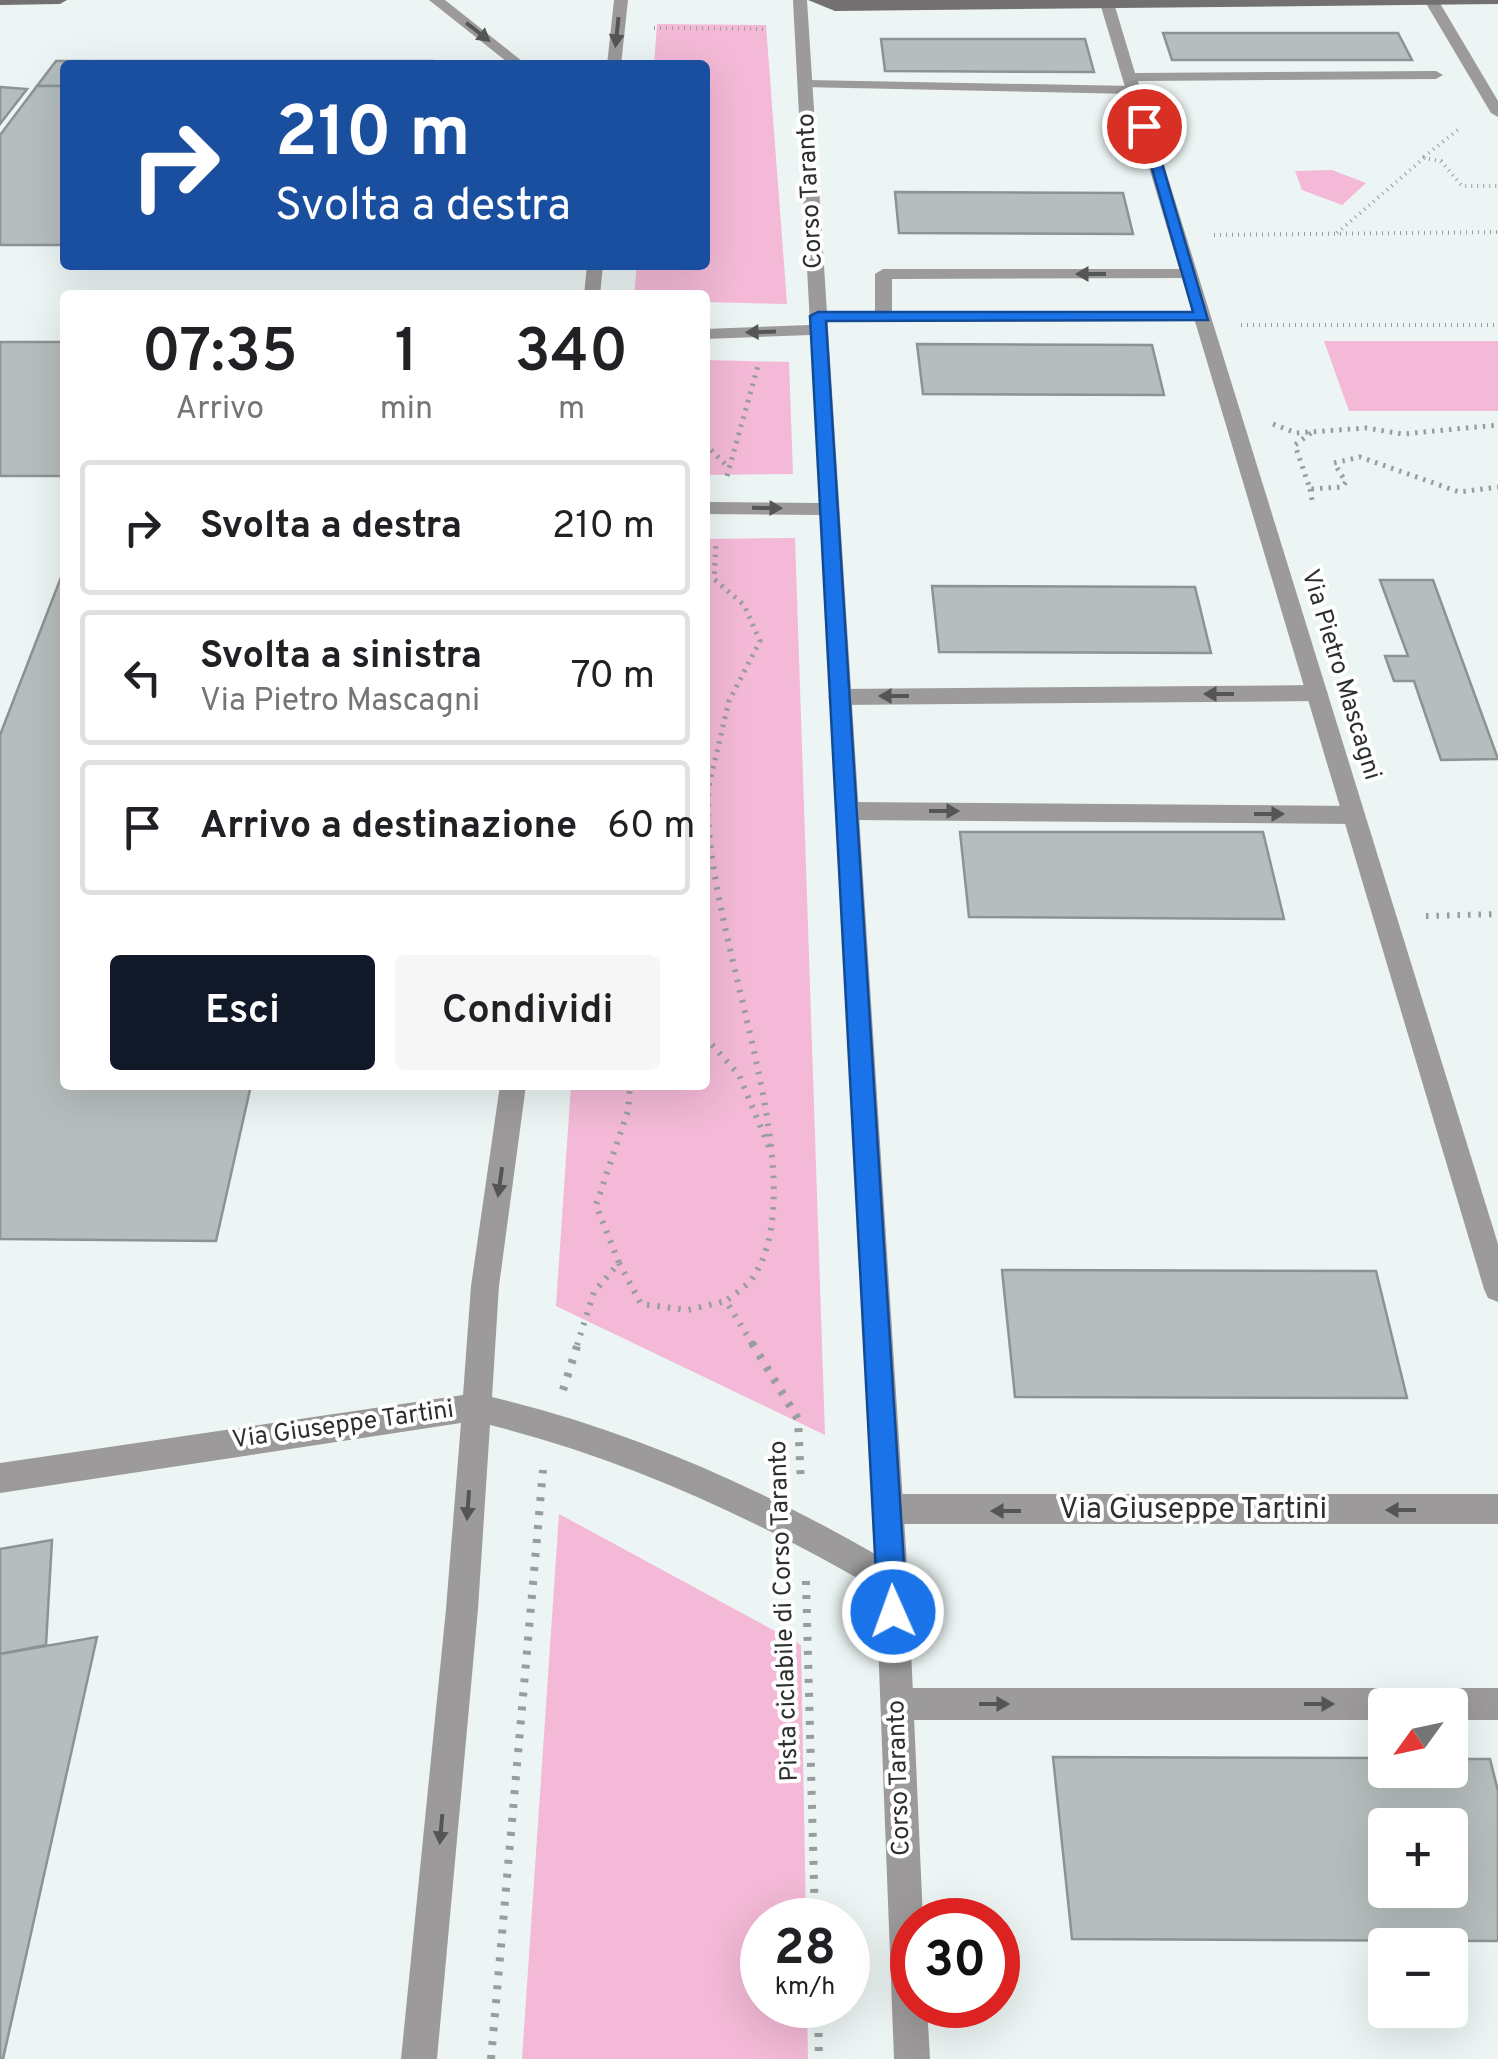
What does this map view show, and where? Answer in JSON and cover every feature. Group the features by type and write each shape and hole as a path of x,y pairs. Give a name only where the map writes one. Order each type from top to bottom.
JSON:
{"street":[{"path":"0,1 60,0"},
{"path":"436,0 514,60"},
{"path":"614,60 620,0"},
{"name":"Corso Taranto","path":"800,0 892,1580 912,2059"},
{"path":"815,0 835,7 1498,0"},
{"path":"1432,0 1498,112"},
{"name":"Via Pietro Mascagni","path":"1106,2 1498,1289"},
{"path":"806,84 1131,83 1436,75"},
{"path":"884,317 883,274 1189,274"},
{"path":"710,334 884,317 1204,321"},
{"path":"710,508 829,509"},
{"path":"839,697 1316,693"},
{"path":"847,810 1354,815"},
{"path":"420,2059 462,1608 486,1286 511,1090"},
{"name":"Via Giuseppe Tartini","path":"0,1478 475,1407 552,1424 804,1529 892,1580"},
{"name":"Via Giuseppe Tartini","path":"888,1509 1498,1509"},
{"path":"897,1704 1498,1704"}],"path":[{"path":"648,28 772,29"},
{"path":"1336,233 1460,128"},
{"path":"1424,158 1441,162 1462,186 1498,186"},
{"path":"1178,236 1498,232"},
{"path":"1204,321 1498,325"},
{"path":"710,449 728,468 762,351"},
{"path":"1312,500 1296,445 1311,433 1366,428 1420,434 1498,426"},
{"path":"1310,489 1342,487 1346,482 1334,463 1340,458 1360,456 1461,492 1498,486"},
{"path":"710,551 716,546 714,579 744,605 760,641 744,665 710,768"},
{"path":"630,1090 628,1111 596,1204 618,1263 641,1304 688,1310 726,1301 755,1275 770,1228 774,1158 753,1045 722,923 710,829"},
{"path":"1385,916 1498,914"},
{"path":"710,1043 739,1075 774,1158"},
{"path":"491,2059 541,1480 552,1424 594,1292 618,1263"},
{"name":"Pista ciclabile di Corso Taranto","path":"726,1301 798,1419 814,1898"},
{"path":"818,2028 819,2059"}],"shaded area":[{"path":"657,24 766,25 787,304 710,302 710,290 634,290 636,270 710,270 710,60 654,60"},
{"path":"1332,170 1366,183 1342,205 1302,190 1295,171"},
{"path":"1324,341 1498,341 1498,411 1349,411"},
{"path":"710,360 789,362 793,474 710,475"},
{"path":"795,538 825,1435 556,1306 571,1090 710,1090 710,539"},
{"path":"559,1514 801,1645 806,1898 740,1898 740,2028 807,2028 808,2059 522,2059"}],"building":[{"path":"1163,33 1398,33 1412,60 1172,60"},
{"path":"881,39 1085,39 1094,72 885,71"},
{"path":"56,61 60,61 60,86 37,86"},
{"path":"37,86 60,86 60,245 0,245 0,135"},
{"path":"0,87 27,89 0,124"},
{"path":"895,192 1123,193 1133,234 899,233"},
{"path":"0,342 60,342 60,476 0,476"},
{"path":"917,344 1152,345 1164,395 923,394"},
{"path":"60,580 60,1090 250,1090 216,1241 0,1239 0,735"},
{"path":"1380,580 1433,580 1498,759 1441,760 1414,681 1394,681 1385,656 1408,656"},
{"path":"932,586 1195,587 1211,653 939,652"},
{"path":"960,832 1263,832 1284,919 969,917"},
{"path":"1002,1270 1376,1271 1407,1398 1015,1397"},
{"path":"52,1540 46,1645 0,1654 0,1549"},
{"path":"97,1637 3,2059 0,2059 0,1654"},
{"path":"1053,1757 1368,1758 1368,1788 1468,1788 1468,1759 1490,1759 1498,1791 1498,1941 1468,1941 1468,1928 1368,1928 1368,1940 1072,1939"}],"route":[{"path":"893,1612 818,316 1202,316 1144,126"}]}
